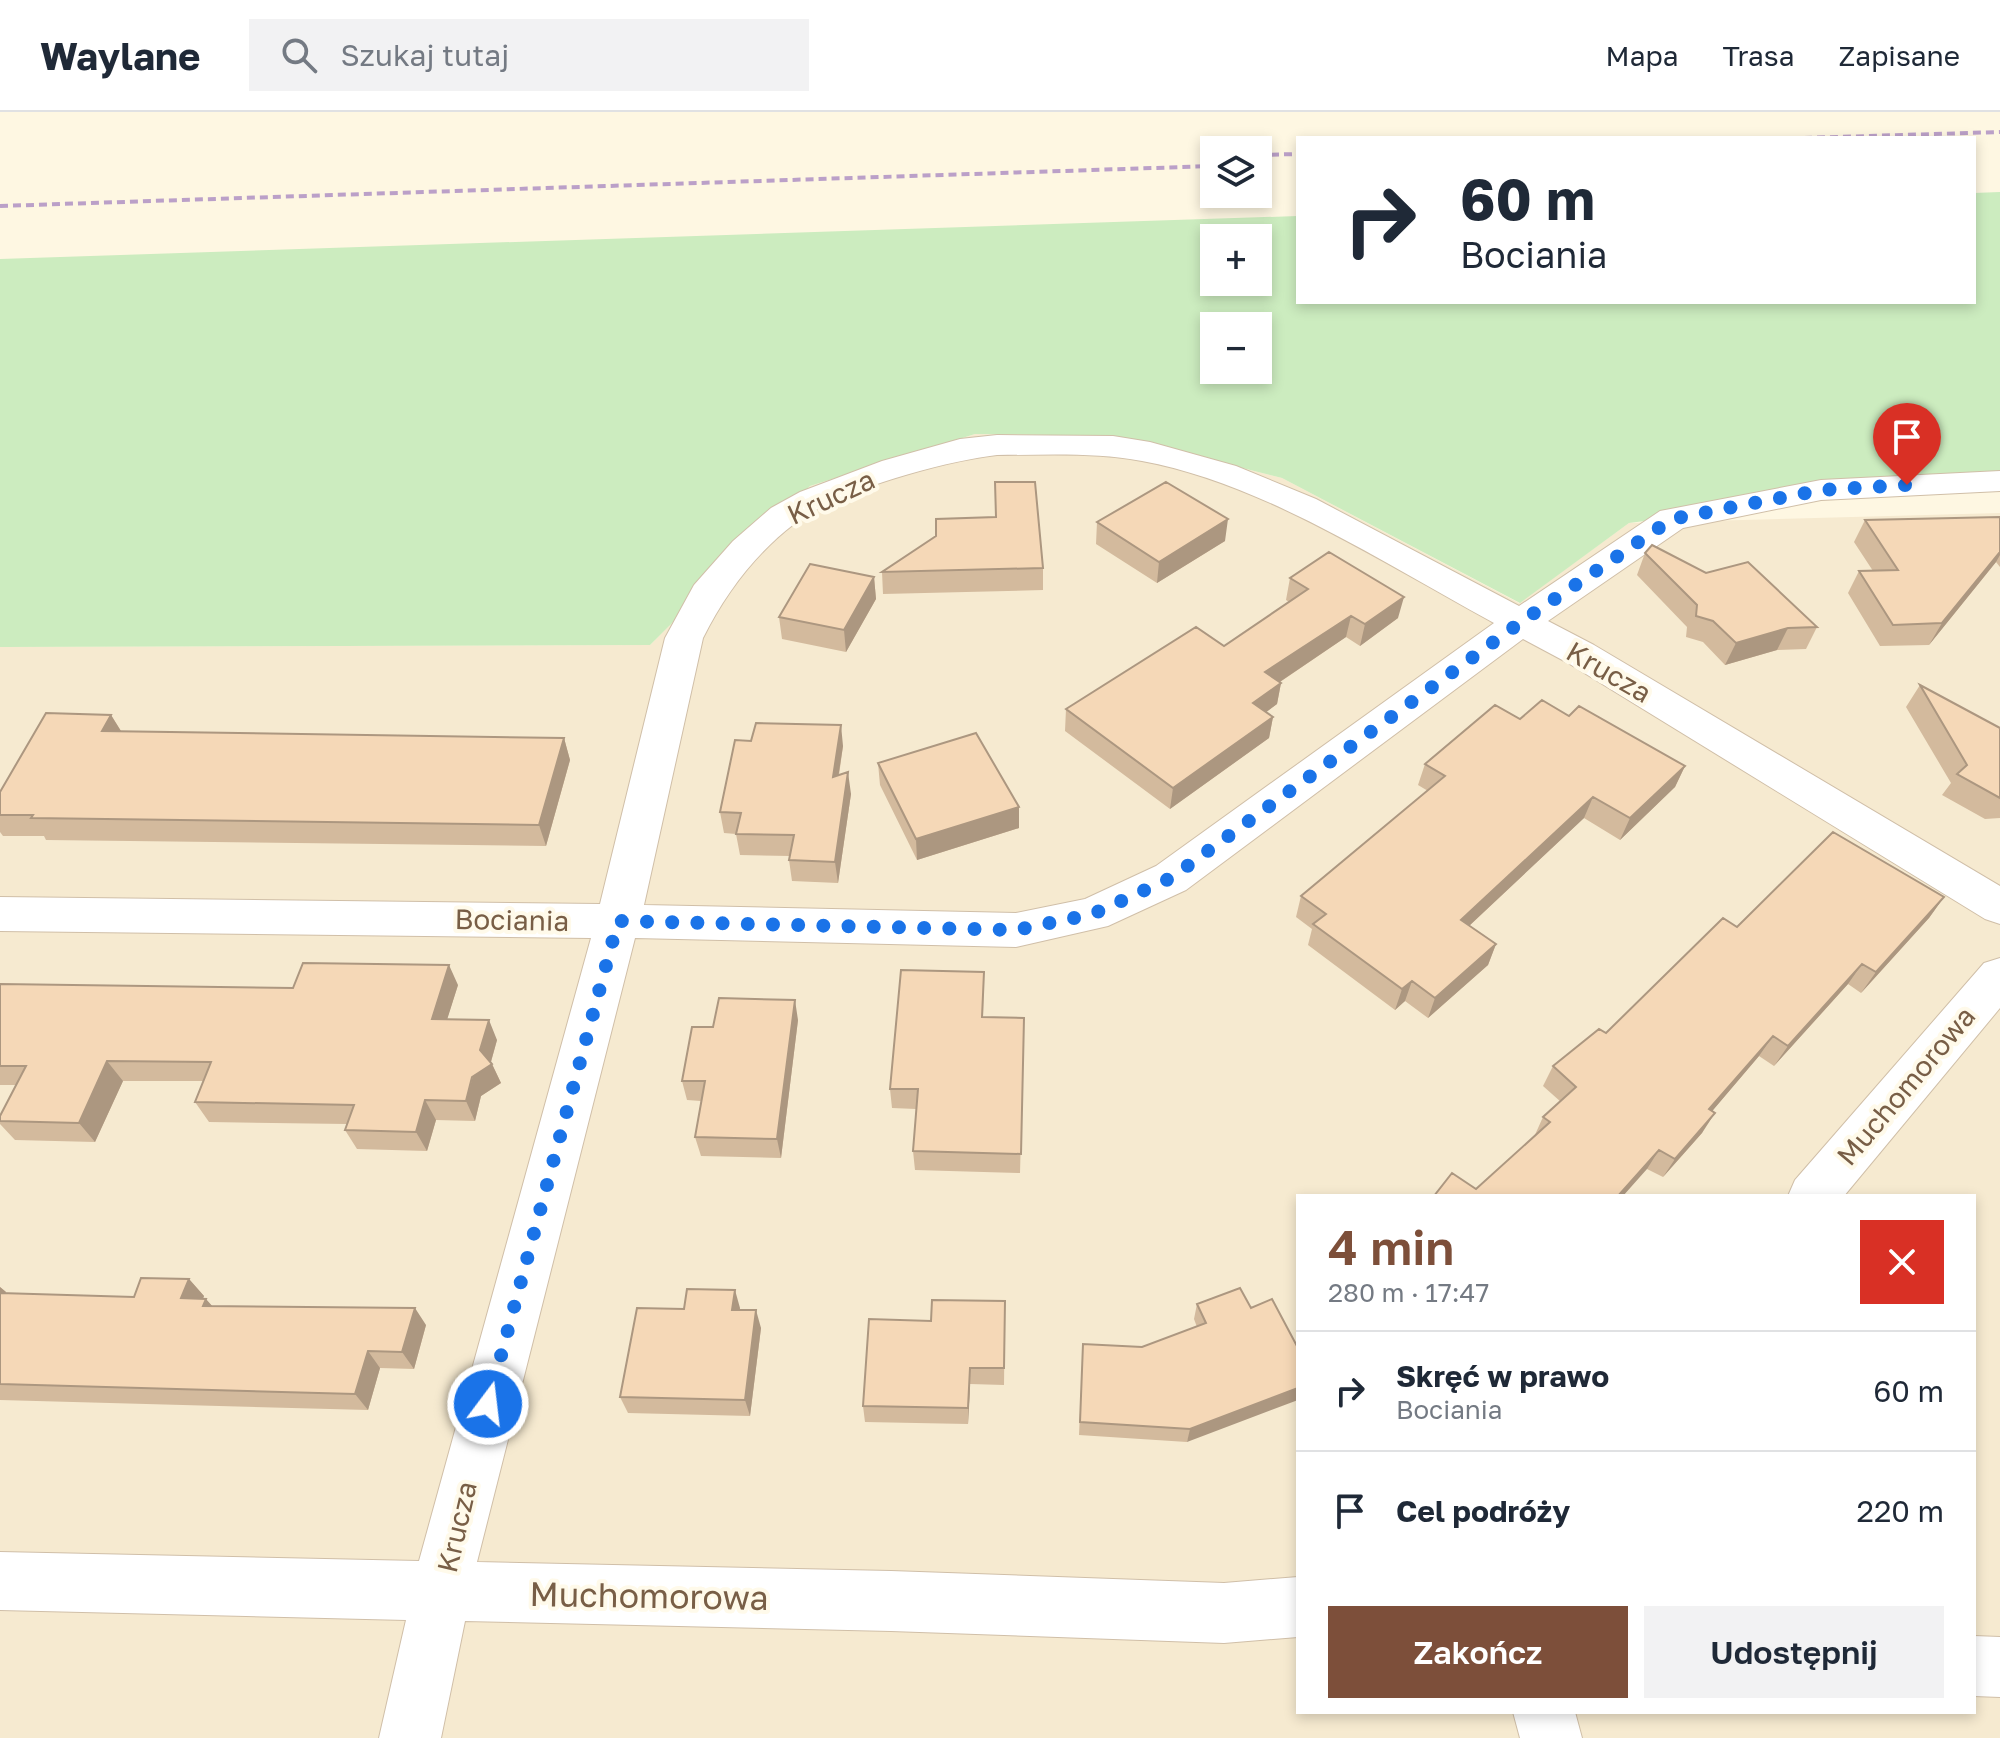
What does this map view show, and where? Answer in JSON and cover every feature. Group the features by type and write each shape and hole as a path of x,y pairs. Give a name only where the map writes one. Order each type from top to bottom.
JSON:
{"street":[{"name":"Krucza","path":"410,1738 461,1505 618,921 684,638 707,593 746,549 783,515 812,499 894,468 960,449 997,445 1087,444 1150,452 1224,473 1304,506 1581,654 2000,907"},
{"name":"Bociania","path":"0,914 618,921 1016,930 1093,914 1171,878 1521,622 1672,519 1821,490 2000,481"},
{"name":"Muchomorowa","path":"1815,1194 2000,976"},
{"name":"Muchomorowa","path":"0,1581 891,1601 1224,1613 1296,1607"},
{"path":"1976,1666 2000,1667"}],"shaded area":[{"path":"975,434 1116,436 1282,478 1519,603 1629,523 2000,513 2000,1738 0,1738 0,647 650,645 810,486"}],"green space":[{"path":"2000,192 2000,476 1629,523 1520,603 1282,478 1116,436 975,434 810,486 650,645 0,647 0,259 1296,216 1296,304 1976,304 1976,193"}],"building":[{"path":"995,482 1035,482 1043,568 882,572 936,536 936,519 996,517"},
{"path":"1166,482 1228,519 1159,562 1097,522"},
{"path":"2000,517 2000,552 1942,623 1893,625 1859,571 1898,570 1865,520"},
{"path":"1652,545 1706,573 1748,562 1817,627 1788,628 1736,643 1713,621 1696,616 1697,605 1645,553"},
{"path":"1329,552 1404,597 1365,624 1351,616 1265,672 1281,683 1253,703 1273,717 1173,788 1066,709 1196,627 1224,646 1308,589 1290,578"},
{"path":"810,564 874,577 844,630 779,617"},
{"path":"1920,685 2000,728 2000,798 1957,774 1967,765"},
{"path":"1542,700 1569,716 1579,706 1685,766 1630,818 1593,797 1461,920 1496,944 1435,998 1412,981 1402,989 1313,924 1326,914 1301,896 1445,776 1425,764 1495,705 1520,719"},
{"path":"46,713 111,715 102,731 564,738 539,825 31,818 33,815 0,815 0,792"},
{"path":"756,723 841,725 833,777 848,772 835,862 789,860 794,835 736,834 741,813 720,812 735,740 751,741"},
{"path":"976,733 1019,807 916,839 878,763"},
{"path":"1833,832 1944,897 1876,972 1862,964 1788,1046 1773,1036 1709,1109 1715,1113 1675,1159 1659,1150 1620,1194 1436,1194 1452,1173 1476,1189 1550,1122 1543,1117 1576,1087 1553,1066 1599,1029 1606,1033 1723,918 1737,927"},
{"path":"303,963 449,965 432,1019 489,1020 480,1050 492,1064 472,1077 466,1101 425,1100 416,1132 345,1130 354,1105 195,1102 211,1062 107,1061 79,1123 0,1121 26,1066 0,1066 0,984 293,988"},
{"path":"901,970 984,972 982,1017 1024,1018 1021,1154 913,1151 918,1089 890,1089"},
{"path":"719,998 795,1000 777,1139 695,1137 705,1081 682,1081 692,1027 713,1027"},
{"path":"141,1278 189,1279 181,1298 206,1299 203,1306 415,1308 402,1352 368,1351 355,1394 0,1384 0,1293 134,1297"},
{"path":"1240,1288 1251,1308 1272,1299 1296,1344 1296,1389 1190,1429 1080,1422 1083,1344 1142,1347 1206,1323 1197,1304"},
{"path":"687,1289 735,1290 732,1310 756,1310 745,1400 620,1397 637,1308 684,1309"},
{"path":"932,1300 1005,1301 1004,1368 970,1368 968,1408 863,1406 869,1319 931,1321"}],"railway":[{"path":"1869,136 2000,132"},
{"path":"1272,155 1296,154"},
{"path":"0,206 1200,166"}],"route":[{"path":"488,1404 618,921 1016,930 1093,914 1171,878 1521,622 1672,519 1821,490 1907,485"}]}
